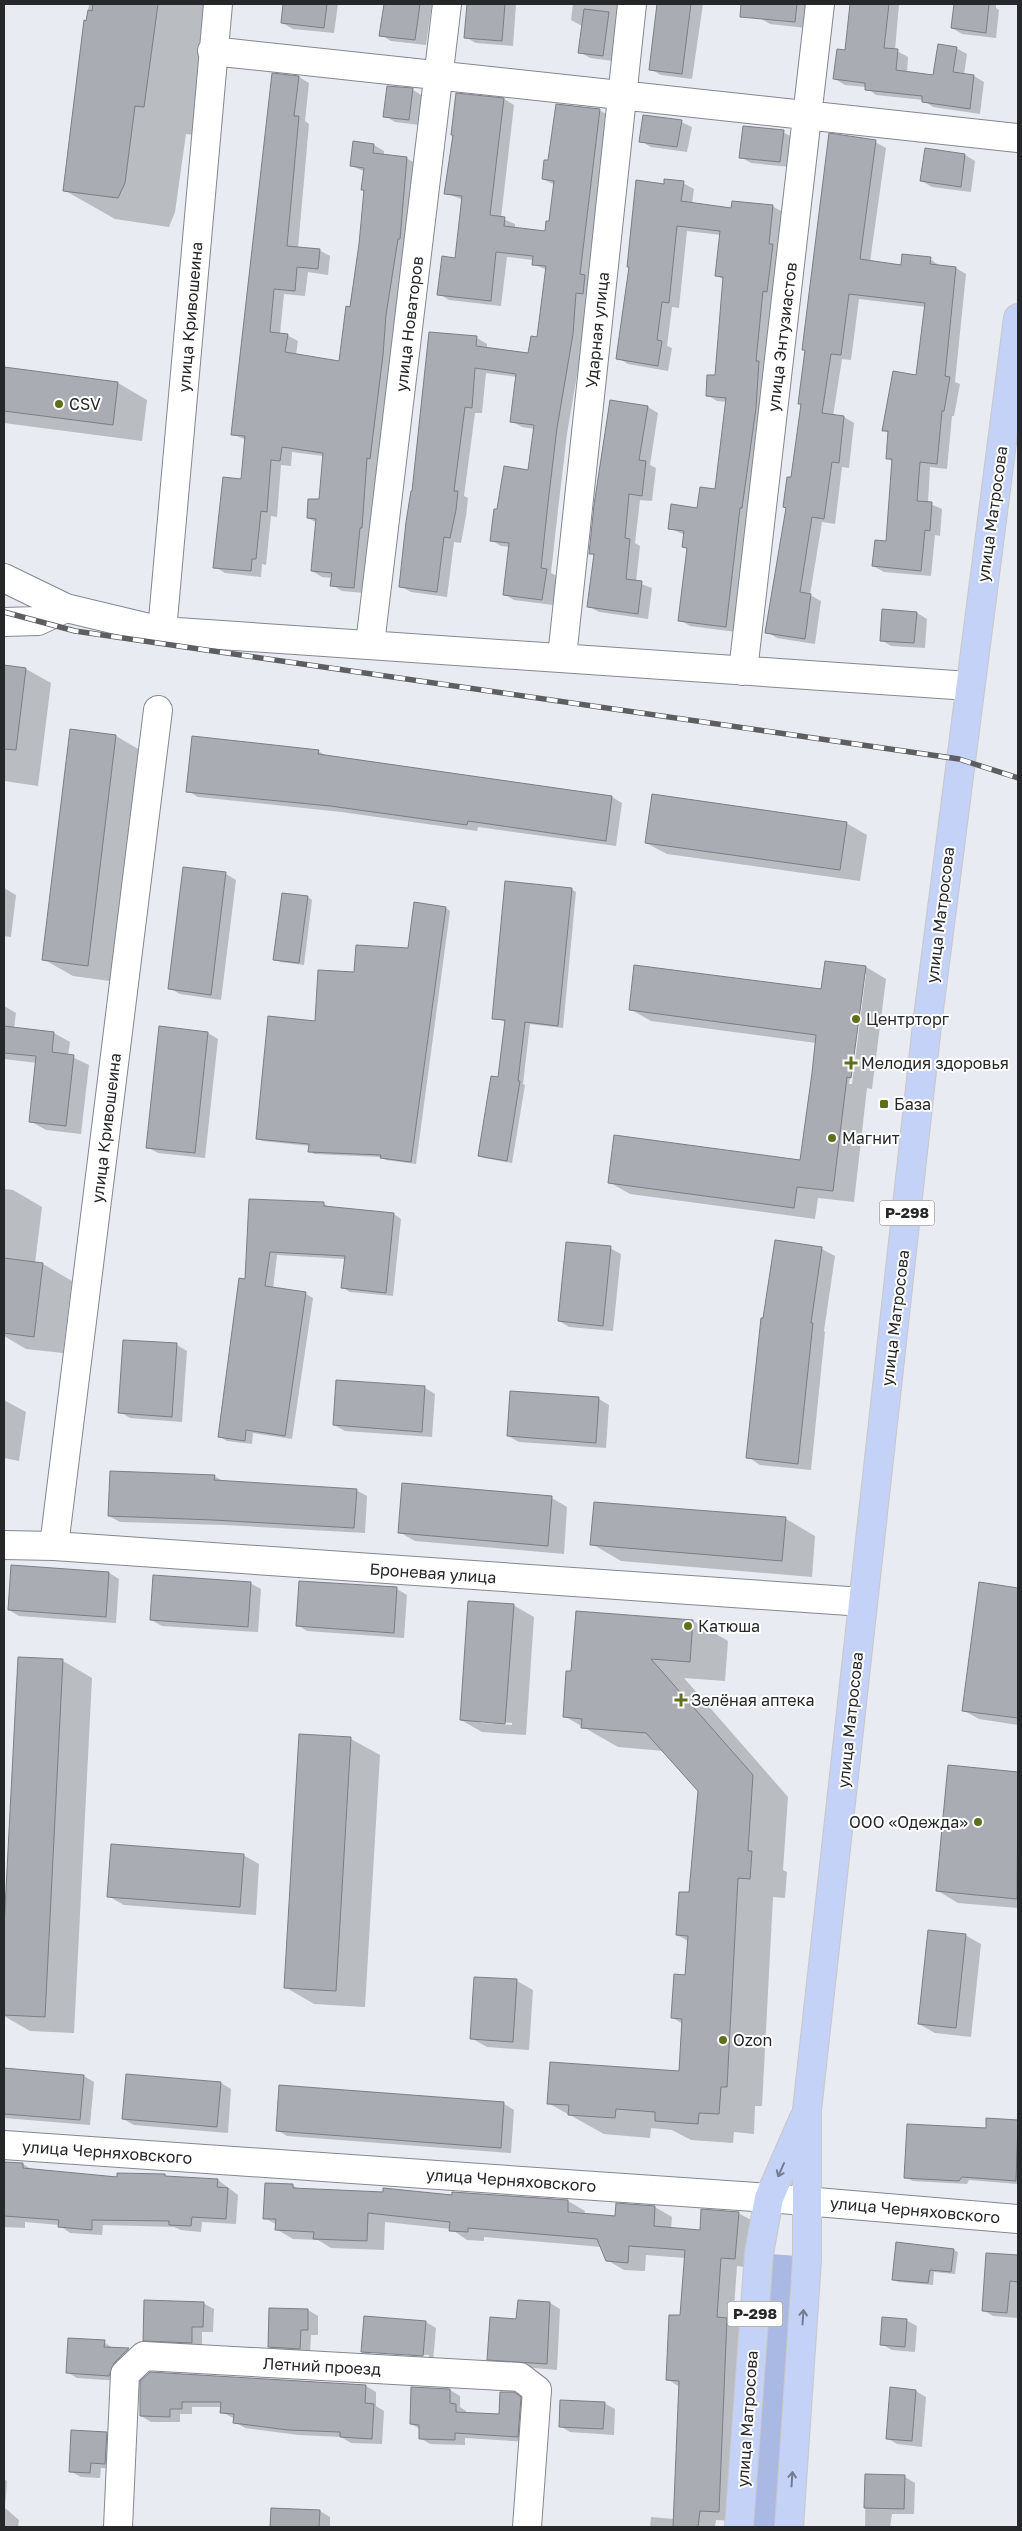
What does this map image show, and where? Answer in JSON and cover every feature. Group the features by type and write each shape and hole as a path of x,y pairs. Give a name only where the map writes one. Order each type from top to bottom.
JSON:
{"highway":[{"name":"улица Матросова","path":"789,2527 807,2259 809,2201 807,2110 927,1025 969,686 1018,318"},
{"name":"улица Матросова","path":"739,2527 760,2252 769,2198 807,2110"}],"street":[{"name":"улица Кривошеина","path":"162,631 206,150 212,51 218,4"},
{"name":"улица Новаторов","path":"370,644 447,4"},
{"name":"Ударная улица","path":"562,657 632,4"},
{"name":"улица Энтузиастов","path":"743,671 820,4"},
{"path":"212,51 1018,138"},
{"path":"4,578 66,608 162,631 969,686"},
{"path":"4,622 38,621 66,608"},
{"name":"улица Кривошеина","path":"54,1546 158,710"},
{"name":"Броневая улица","path":"4,1545 54,1546 863,1602"},
{"name":"улица Черняховского","path":"4,2145 769,2198 1018,2219"},
{"name":"Летний проезд","path":"118,2527 125,2374 144,2356 520,2377 537,2390 526,2527"}],"shaded area":[{"path":"771,2254 797,2256 777,2527 751,2527"}],"building":[{"path":"93,4 158,4 144,107 135,106 125,183 118,198 63,191 84,20 86,21 88,10 92,11"},
{"path":"283,4 327,4 324,28 281,23"},
{"path":"384,4 420,4 415,40 379,36"},
{"path":"467,4 505,4 502,41 464,38"},
{"path":"657,4 691,4 682,74 649,70"},
{"path":"741,4 797,4 795,22 740,17"},
{"path":"850,4 889,4 884,48 898,49 896,70 933,75 938,44 957,47 953,72 974,75 970,109 922,102 922,96 865,90 865,83 833,79 837,49 845,50"},
{"path":"954,4 989,4 986,33 951,28"},
{"path":"584,9 609,12 603,56 578,53"},
{"path":"272,73 299,76 294,116 299,116 287,246 320,249 318,269 297,267 295,291 274,289 270,332 288,334 285,352 339,361 346,306 350,307 364,190 361,190 364,168 350,166 353,141 374,144 373,153 407,157 400,239 398,239 386,315 370,459 367,458 362,528 360,528 354,588 330,586 332,573 311,571 316,519 307,518 308,499 319,499 323,453 282,447 280,461 271,460 267,512 261,511 256,559 252,559 251,571 213,568 223,477 241,479 245,436 231,435"},
{"path":"387,86 413,88 409,120 383,117"},
{"path":"456,93 504,98 490,215 505,217 504,226 545,231 546,221 549,221 554,181 542,179 544,160 548,160 556,104 600,109 580,274 585,275 583,294 576,293 573,334 557,428 548,503 541,568 547,569 542,600 503,595 509,543 490,541 494,509 497,509 504,466 528,470 534,425 510,422 516,374 475,368 472,408 465,407 454,491 458,491 456,510 450,538 444,537 437,592 399,587 406,522 412,491 429,332 477,336 476,346 528,353 531,336 537,337 546,266 532,265 533,256 496,252 491,301 437,295 442,256 455,258 462,196 444,194 453,135 451,135"},
{"path":"643,115 682,120 677,147 639,142"},
{"path":"743,126 784,130 780,162 739,158"},
{"path":"829,133 876,140 860,259 901,265 902,254 931,257 930,264 956,267 945,376 950,377 944,411 942,411 937,464 920,462 917,501 932,502 930,531 925,530 921,571 872,566 875,540 886,541 892,459 886,459 888,431 882,431 893,371 916,375 925,303 849,294 841,355 831,354 822,413 844,416 839,463 832,462 824,519 812,517 800,592 811,594 805,639 765,633 786,508 783,507 787,477 791,477 801,404 798,404 805,350 802,350"},
{"path":"925,148 965,154 961,187 920,181"},
{"path":"664,179 684,181 681,201 731,208 732,201 773,205 769,244 773,244 767,292 763,291 756,361 759,361 756,408 742,508 740,508 726,627 678,621 687,548 682,547 684,531 668,529 671,504 697,508 700,487 715,489 726,398 706,396 707,375 715,375 723,277 715,276 720,231 677,226 669,303 662,302 657,340 662,341 658,366 616,359 629,267 627,267 636,180 664,184"},
{"path":"4,367 118,382 113,425 4,411"},
{"path":"610,400 648,406 639,460 646,461 642,496 629,494 625,538 630,539 626,579 642,581 638,614 587,607 594,554 589,554 594,505"},
{"path":"882,609 917,612 914,643 880,641"},
{"path":"4,665 26,668 16,750 4,749"},
{"path":"70,729 116,735 88,966 42,960"},
{"path":"192,736 319,750 318,754 612,796 606,841 468,821 467,825 330,806 186,792"},
{"path":"652,794 847,822 840,870 645,843"},
{"path":"183,867 226,872 211,995 168,989"},
{"path":"505,881 572,888 558,1026 525,1022 518,1081 520,1081 507,1161 478,1156 491,1076 498,1077 505,1020 492,1019"},
{"path":"282,893 308,896 299,963 273,960"},
{"path":"414,902 446,907 411,1162 380,1158 381,1155 308,1152 309,1144 256,1139 268,1016 315,1021 318,970 354,972 356,945 408,948"},
{"path":"825,961 866,966 851,1078 847,1077 833,1191 797,1187 794,1208 608,1183 614,1135 800,1160 812,1073 816,1035 629,1010 634,965 821,989"},
{"path":"4,1026 54,1032 52,1052 74,1055 66,1126 29,1122 36,1056 4,1053"},
{"path":"159,1026 208,1032 195,1153 146,1148"},
{"path":"249,1199 324,1202 324,1206 394,1213 386,1293 341,1288 345,1256 270,1252 265,1286 306,1292 285,1436 246,1430 245,1441 218,1437 239,1278 245,1279"},
{"path":"775,1240 822,1247 811,1323 813,1323 798,1464 746,1458 761,1318 763,1318"},
{"path":"566,1242 611,1246 603,1326 558,1321"},
{"path":"4,1258 43,1263 34,1337 4,1333"},
{"path":"123,1340 177,1343 172,1417 118,1413"},
{"path":"336,1380 425,1386 422,1432 333,1425"},
{"path":"510,1391 599,1397 596,1443 507,1436"},
{"path":"110,1471 215,1475 214,1480 357,1489 354,1528 108,1516"},
{"path":"402,1483 552,1496 548,1546 398,1533"},
{"path":"594,1502 786,1517 782,1561 590,1545"},
{"path":"11,1565 109,1572 106,1617 8,1610"},
{"path":"153,1575 251,1582 248,1627 150,1620"},
{"path":"299,1581 397,1587 394,1633 296,1626"},
{"path":"979,1582 1018,1588 1018,1718 962,1711"},
{"path":"468,1601 514,1604 505,1724 460,1720"},
{"path":"576,1611 693,1620 690,1662 651,1659 753,1775 748,1851 752,1851 750,1879 738,1878 727,2087 721,2087 719,2114 699,2113 698,2124 655,2121 655,2112 616,2109 615,2118 568,2115 569,2105 547,2104 550,2062 679,2071 682,2019 671,2018 674,1974 685,1975 688,1936 676,1935 679,1892 689,1892 698,1791 646,1733 581,1728 582,1719 563,1717 566,1671 571,1671"},
{"path":"18,1657 63,1659 45,2017 4,2015 4,1928"},
{"path":"299,1734 351,1737 336,1991 284,1988"},
{"path":"948,1765 1018,1772 1017,1899 936,1891"},
{"path":"111,1844 244,1854 240,1907 107,1897"},
{"path":"928,1930 966,1934 956,2028 918,2024"},
{"path":"474,1977 517,1979 513,2042 470,2039"},
{"path":"4,2068 84,2075 80,2120 4,2114"},
{"path":"126,2074 221,2082 217,2127 122,2119"},
{"path":"279,2085 504,2102 501,2148 276,2131"},
{"path":"986,2118 1018,2120 1016,2181 962,2177 959,2181 904,2178 907,2124 986,2128"},
{"path":"4,2162 23,2163 23,2168 117,2177 117,2173 165,2174 165,2176 218,2179 217,2187 228,2188 226,2219 192,2217 191,2226 169,2225 169,2221 92,2220 92,2230 58,2227 59,2220 4,2216"},
{"path":"265,2183 293,2184 293,2188 383,2192 383,2188 452,2195 452,2192 568,2200 568,2212 615,2216 616,2203 655,2206 654,2226 700,2230 701,2209 739,2212 735,2259 721,2258 717,2317 727,2318 719,2512 700,2511 698,2527 673,2527 679,2381 666,2380 669,2315 680,2315 685,2250 629,2246 628,2263 606,2261 597,2239 468,2228 468,2232 449,2231 450,2222 368,2213 367,2241 313,2239 314,2232 275,2230 276,2219 263,2219"},
{"path":"896,2242 954,2249 951,2272 930,2270 928,2283 892,2280"},
{"path":"986,2253 1018,2255 1018,2282 1010,2281 1007,2313 982,2311"},
{"path":"144,2300 204,2302 203,2327 192,2327 192,2343 143,2341"},
{"path":"518,2300 550,2302 547,2364 487,2360 490,2317 516,2319"},
{"path":"269,2308 308,2309 308,2330 301,2330 300,2349 268,2347"},
{"path":"364,2316 426,2321 423,2356 361,2352"},
{"path":"882,2317 907,2319 905,2347 880,2345"},
{"path":"68,2338 105,2340 104,2347 129,2348 114,2363 109,2376 66,2373"},
{"path":"150,2372 366,2385 365,2403 374,2404 372,2439 340,2437 340,2432 288,2430 233,2423 234,2414 220,2413 221,2402 182,2402 182,2409 170,2409 170,2417 140,2416 140,2381"},
{"path":"411,2387 450,2389 450,2403 456,2404 456,2412 499,2414 500,2392 514,2392 521,2397 518,2437 455,2433 455,2440 419,2439 419,2425 410,2424"},
{"path":"890,2387 916,2390 912,2441 886,2439"},
{"path":"560,2400 605,2402 603,2429 559,2427"},
{"path":"71,2430 107,2432 105,2464 91,2463 90,2473 69,2472"},
{"path":"865,2474 905,2475 904,2509 864,2508"},
{"path":"271,2508 320,2510 319,2527 270,2527"}],"railway":[{"path":"4,612 75,631 959,759 1018,778"}],"place":[{"name":"CSV","path":"59,404"},
{"name":"Центрторг","path":"856,1019"},
{"name":"Мелодия здоровья","path":"851,1063"},
{"name":"База","path":"884,1104"},
{"name":"Магнит","path":"832,1138"},
{"name":"Катюша","path":"688,1626"},
{"name":"Зелёная аптека","path":"681,1700"},
{"name":"ООО «Одежда»","path":"978,1822"},
{"name":"Ozon","path":"723,2040"}]}
